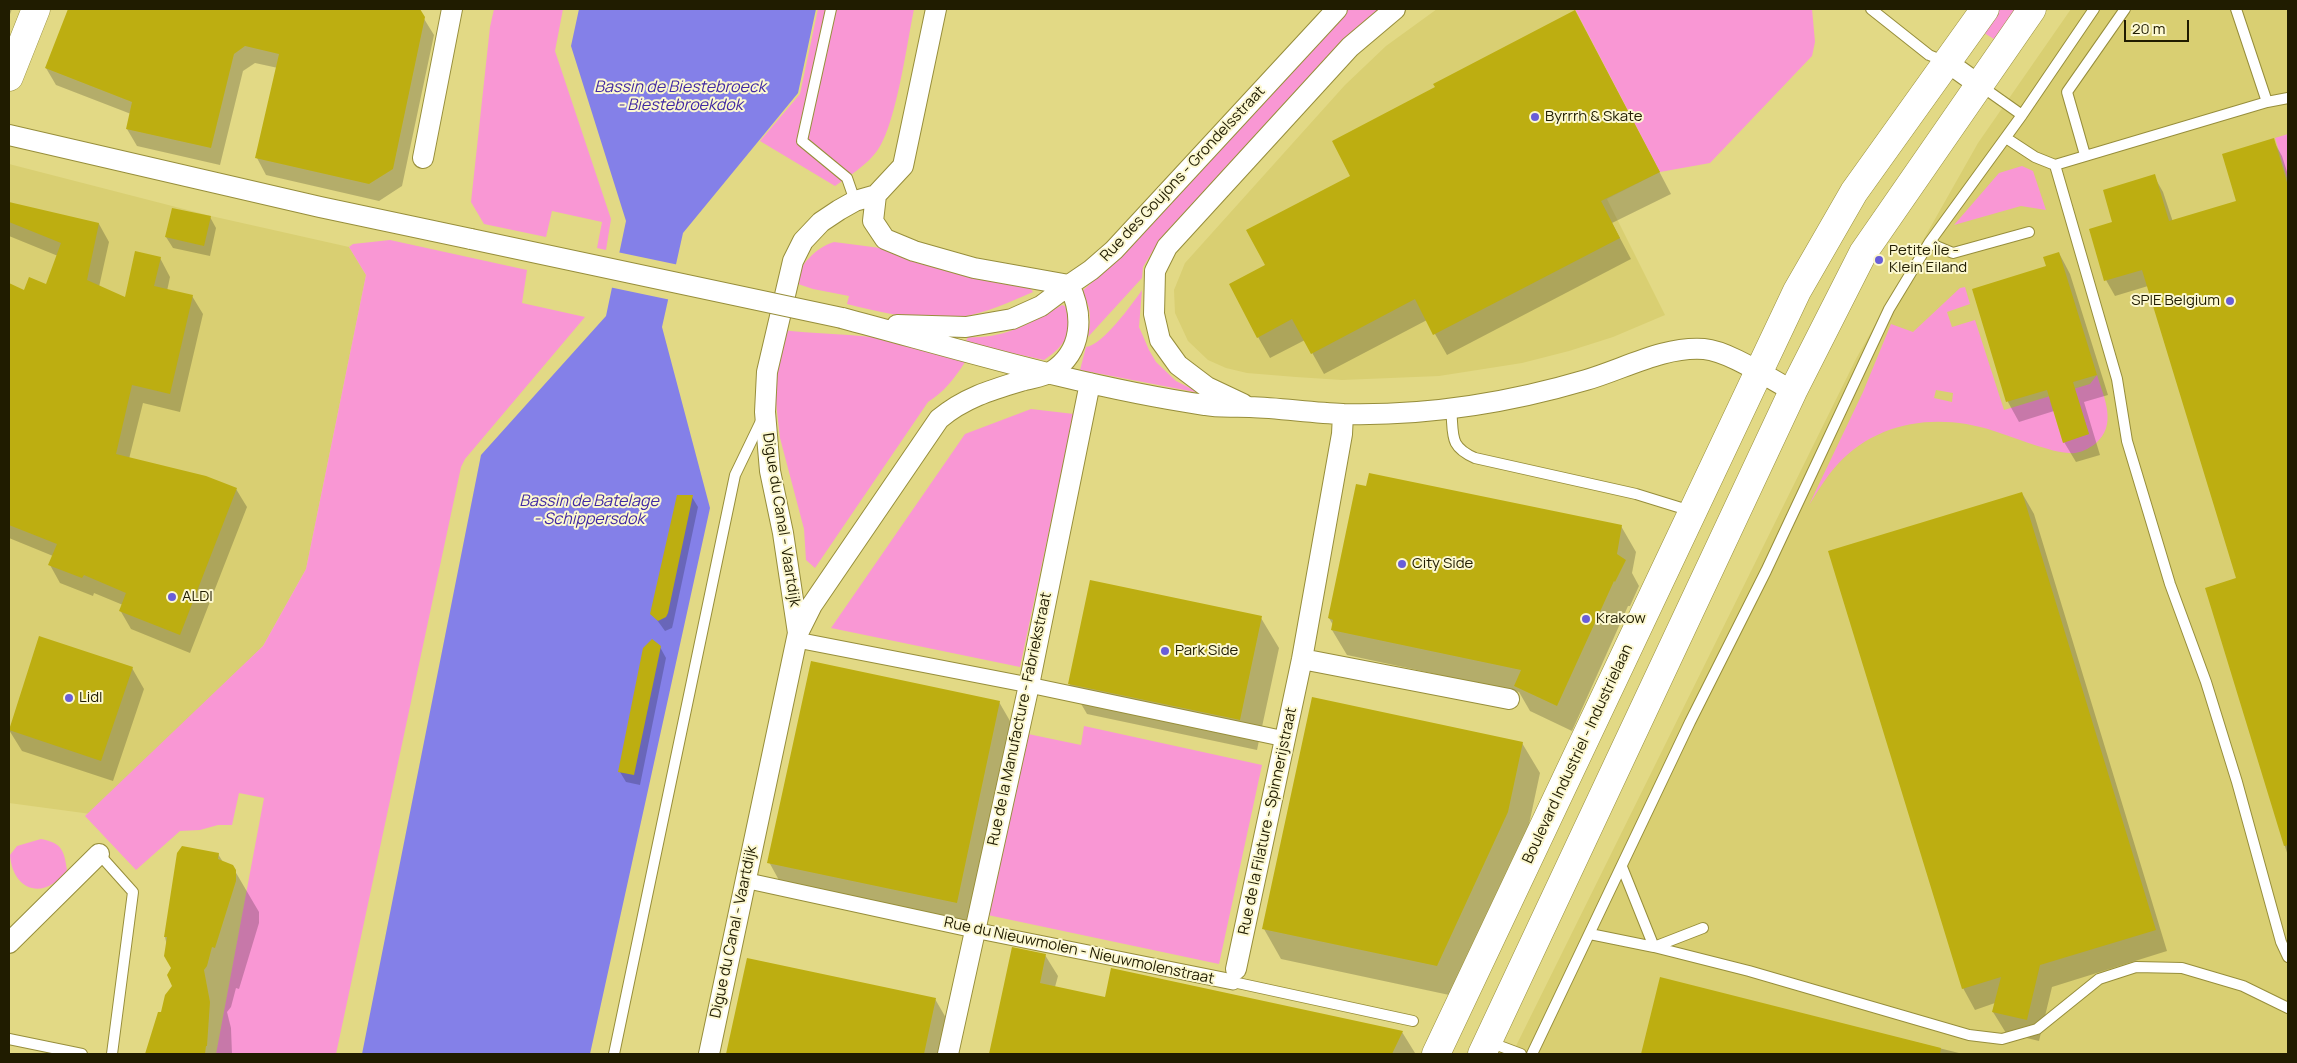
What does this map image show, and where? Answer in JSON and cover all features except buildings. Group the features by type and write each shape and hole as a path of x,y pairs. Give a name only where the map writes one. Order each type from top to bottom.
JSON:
{"main road":[{"path":"9,77 36,9"},
{"name":"Boulevard Industriel - Industrielaan","path":"1436,1054 1757,372 1797,291 1854,192 1985,9"},
{"path":"1485,1048 1793,390 1863,253 2032,9"}],"street":[{"path":"423,158 452,9"},
{"path":"936,9 903,166 876,195 873,221 885,239 914,251 974,268 1068,284 1079,310 1079,324 1074,346 1064,361 1050,373 984,392 955,405 939,419 812,604 797,636 1285,739"},
{"name":"Rue des Goujons - Grondelsstraat","path":"865,324 966,327 1012,319 1041,306 1068,284 1091,270 1114,250 1336,9"},
{"path":"1249,407 1207,387 1178,365 1160,340 1154,314 1155,271 1167,247 1350,47 1396,9"},
{"path":"1947,62 1979,85"},
{"path":"9,135 320,207 842,318 963,352 1090,383 1208,406 1343,414 1422,412 1533,394 1587,380 1685,348 1708,350 1729,357 1793,390"},
{"name":"Digue du Canal - Vaartdijk","path":"709,1054 744,880 797,636 783,533 770,471 765,412 766,372 792,262 803,241 821,222 856,201 876,195"},
{"name":"Rue de la Manufacture - Fabriekstraat","path":"948,1054 1029,685 1090,383"},
{"name":"Rue de la Filature - Spinnerijstraat","path":"1235,976 1302,659 1342,434 1343,414"},
{"path":"1302,659 1509,698"},
{"path":"9,943 99,854"},
{"name":"Rue du Nieuwmolen - Nieuwmolenstraat","path":"744,880 974,930 1235,976"}],"lane":[{"path":"831,9 802,141 847,178 856,201"},
{"path":"1871,9 1929,55 1947,62"},
{"path":"1532,1054 1690,722 1766,571 1889,309 1929,242 2006,138 2094,9"},
{"path":"2085,155 2067,92 2125,9"},
{"path":"2236,9 2267,102"},
{"path":"1979,85 2022,115"},
{"path":"2006,138 2035,157 2055,165 2267,102 2288,98"},
{"path":"2055,165 2117,378 2127,441 2170,584 2209,691 2237,782 2281,942 2288,957"},
{"path":"1929,242 1953,253 2029,232"},
{"path":"1451,408 1454,444 1461,452 1475,458 1636,494 1692,511"},
{"path":"614,1054 735,475 765,412"},
{"path":"99,854 133,892 112,1054"},
{"path":"1622,867 1654,947"},
{"path":"1654,947 1704,928"},
{"path":"1590,934 1654,947 1749,971 1970,1034 2002,1039 2037,1029 2099,979 2136,967 2182,968 2243,986 2288,1008"},
{"name":"Rue du Nieuwmolen - Nieuwmolenstraat","path":"1235,976 1413,1021"},
{"path":"9,1039 82,1054"},
{"path":"1485,1048 1521,1054"}],"shaded area":[{"path":"494,9 563,9 555,51 611,219 606,250 597,248 602,222 552,211 546,237 484,224 471,202 490,27"},
{"path":"818,9 914,9 895,104 884,139 868,161 835,186 760,141 800,94"},
{"path":"1344,9 1386,9 1154,249 1143,267 1142,278 1088,337 1090,313 1081,292 1116,261"},
{"path":"1437,9 1575,9 1660,172 1607,199 1665,315 1613,337 1569,351 1522,363 1439,376 1342,380 1296,377 1247,373 1226,368 1208,360 1188,341 1175,313 1174,290 1185,263 1345,85 1386,46"},
{"path":"1575,9 1812,9 1815,42 1812,56 1710,163 1660,172"},
{"path":"1995,9 2019,9 1999,37 1994,39 1984,33"},
{"path":"2071,9 2288,9 2288,1054 1512,1054 1857,357 1978,143"},
{"path":"2288,134 2288,181 2275,138"},
{"path":"9,164 211,216 349,247 366,275 306,569 263,646 91,814 9,803"},
{"path":"2022,166 2033,171 2046,210 2021,206 1954,225 1999,173"},
{"path":"390,240 527,270 522,303 585,317 465,459 461,467 336,1054 216,1054 264,798 239,793 232,825 218,825 200,830 180,831 136,870 85,816 263,646 306,569 366,275 349,247 353,244"},
{"path":"834,242 888,249 1029,286 1033,292 980,313 947,319 933,319 889,314 847,304 849,296 813,289 792,282 804,263 820,248"},
{"path":"1965,287 1970,304 1947,312 1952,327 1975,320 2004,410 2090,384 2097,375 2106,402 2108,420 2102,437 2086,449 2077,453 2070,453 2043,448 1973,425 1952,422 1910,424 1871,438 1853,450 1833,470 1809,505 1863,392 1891,324 1913,332 1960,288","holes":["1936,390 1953,393 1952,402 1934,398","2076,393 2089,434 2063,442 2050,401"]},
{"path":"1142,290 1139,327 1149,350 1156,362 1176,381 1200,393 1080,370 1086,347 1093,345 1109,332"},
{"path":"1062,305 1065,306 1068,315 1068,331 1063,343 1044,360 965,343 968,337 994,335 1017,328"},
{"path":"782,330 876,337 922,345 944,352 965,362 949,384 928,402 815,568 806,560 804,529 780,438 774,385"},
{"path":"1031,409 1074,414 1020,667 831,628 965,434"},
{"path":"1084,726 1262,765 1219,964 983,914 1028,734 1081,745"},
{"path":"41,839 54,843 61,848 67,870 59,880 50,886 32,888 17,878 12,868 10,855 17,846"}],"water":[{"name":"Bassin de Batelage - Schippersdok","path":"579,9 816,9 798,93 683,233 662,327 710,508 590,1054 362,1054 481,455 606,316 626,221 571,46"}],"pier":[{"path":"617,252 679,265 671,300 609,287"}],"place":[{"name":"Byrrrh & Skate","path":"1535,117"},
{"name":"Petite Île - Klein Eiland","path":"1879,260"},
{"name":"SPIE Belgium","path":"2230,301"},
{"name":"City Side","path":"1402,564"},
{"name":"ALDI","path":"172,597"},
{"name":"Krakow","path":"1586,619"},
{"name":"Park Side","path":"1165,651"},
{"name":"Lidl","path":"69,698"}],"water label":[{"name":"Bassin de Biestebroeck - Biestebroekdok","path":"680,97"}]}
